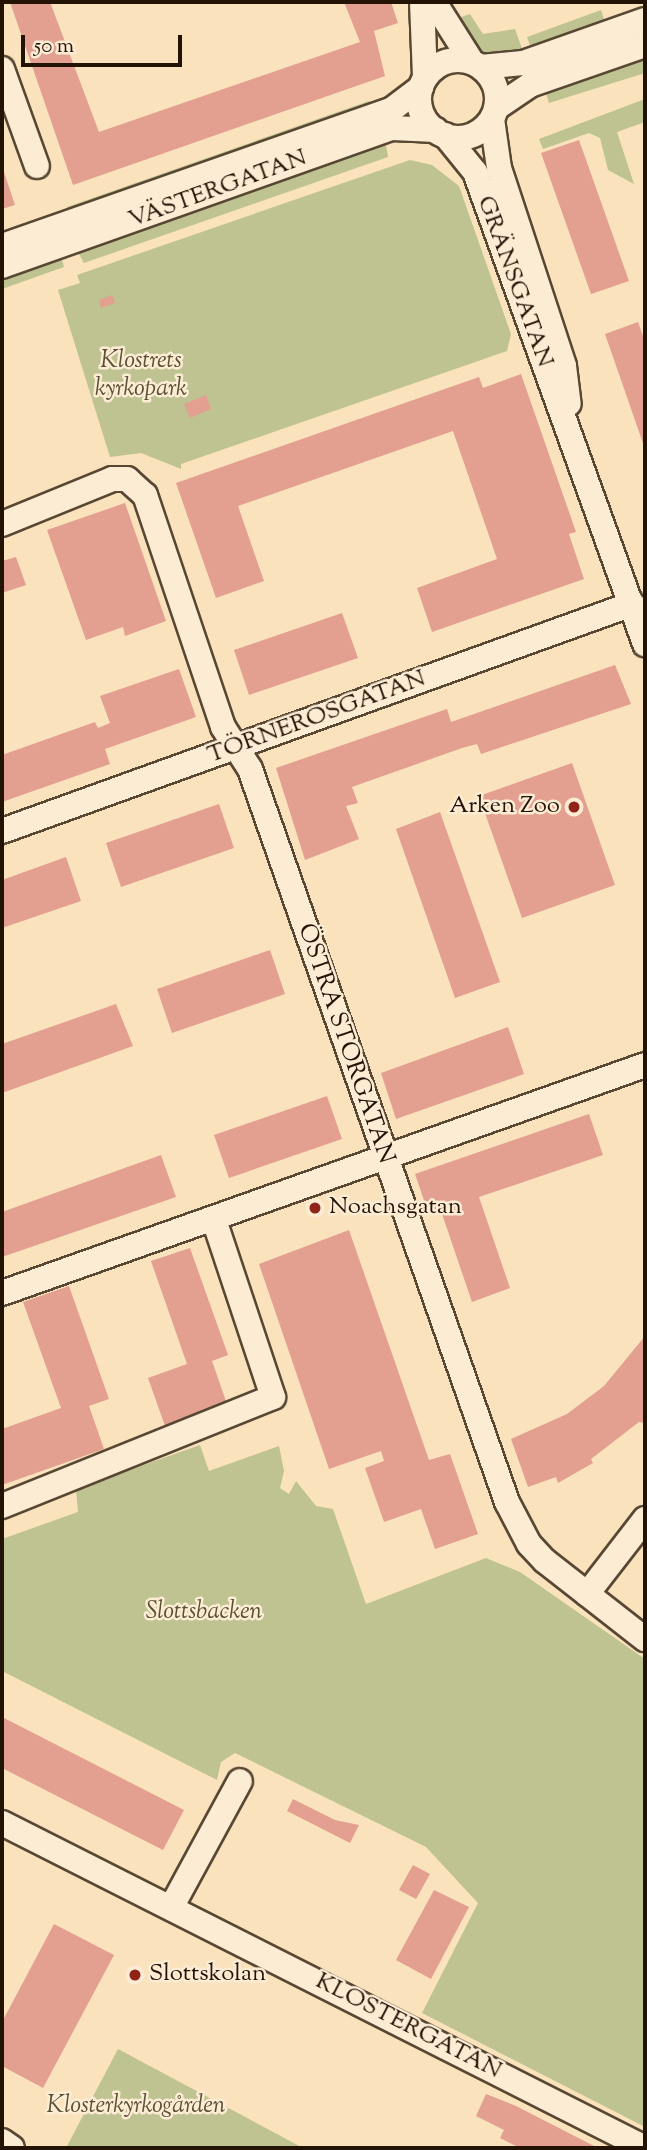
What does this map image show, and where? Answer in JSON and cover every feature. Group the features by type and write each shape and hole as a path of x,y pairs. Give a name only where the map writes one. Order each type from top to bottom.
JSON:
{"street":[{"path":"422,2 422,111 440,133 467,136 530,85 645,45"},
{"path":"434,2 495,86 494,113"},
{"path":"423,83 442,63 523,63 645,20"},
{"path":"2,69 37,166"},
{"name":"VÄSTERGATAN","path":"2,246 391,110 423,83"},
{"name":"GRÄNSGATAN","path":"494,113 499,168 564,366 574,435"},
{"name":"VÄSTERGATAN","path":"2,266 392,128 440,133"},
{"name":"GRÄNSGATAN","path":"440,133 475,172 544,368 574,435 645,644"},
{"name":"ÖSTRA STORGATAN","path":"2,524 102,482 136,484 145,495 223,727 250,769 384,1158 519,1527 545,1561 645,1639"},
{"name":"TÖRNEROSGATAN","path":"2,831 632,604"},
{"path":"2,1293 645,1065"},
{"path":"2,1506 273,1397 214,1220"},
{"path":"587,1594 645,1519"},
{"path":"172,1906 240,1781"},
{"name":"KLOSTERGATAN","path":"2,1823 172,1906 645,2148"},
{"path":"2,2141 12,2148"}],"green space":[{"path":"601,10 605,22 532,51 527,37"},
{"path":"470,14 483,34 515,29 524,54 492,57 479,50 455,19"},
{"path":"645,58 645,73 549,103 546,93"},
{"path":"645,99 645,122 617,132 634,184 608,170 600,138 589,133 543,149 539,139"},
{"path":"369,101 375,111 66,220 67,207"},
{"path":"385,139 388,157 84,263 75,247"},
{"name":"Klostrets kyrkopark","path":"410,160 432,165 459,186 511,334 507,351 181,464 181,469 141,453 110,457 58,290 80,283 77,275"},
{"path":"60,253 64,267 2,289 2,272"},
{"name":"Slottsbacken","path":"200,1445 209,1471 279,1446 284,1471 280,1488 289,1494 296,1481 316,1506 333,1509 366,1604 486,1558 520,1572 645,1659 645,2127 422,2013 478,1903 426,1847 235,1753 221,1762 217,1780 2,1671 2,1539 78,1512 76,1489"},
{"name":"Klosterkyrkogården","path":"118,2049 303,2148 66,2148"}],"building":[{"path":"10,2 50,2 99,132 360,42 344,2 391,2 398,23 374,31 385,76 73,185"},
{"path":"579,140 629,281 591,294 541,153"},
{"path":"4,172 15,205 2,209 2,173"},
{"path":"112,295 115,303 101,308 99,300"},
{"path":"638,322 645,342 645,449 605,334"},
{"path":"521,374 576,532 569,534 584,579 432,632 417,588 497,559 453,431 238,506 264,581 216,598 176,483 479,377 483,388"},
{"path":"206,395 211,409 190,418 184,404"},
{"path":"125,503 166,621 125,636 123,627 86,640 47,530"},
{"path":"16,557 26,585 2,593 2,561"},
{"path":"342,613 358,658 249,695 234,650"},
{"path":"615,665 631,704 481,754 477,744 462,748 352,787 358,803 346,806 359,839 305,860 276,768 447,709 451,722"},
{"path":"179,669 196,717 105,749 110,764 2,802 2,755 95,722 98,728 110,723 100,696"},
{"path":"572,763 615,885 522,918 479,796"},
{"path":"219,804 234,848 121,887 106,843"},
{"path":"440,812 500,982 455,998 396,829"},
{"path":"66,857 81,901 2,928 2,880"},
{"path":"270,950 285,994 172,1033 157,989"},
{"path":"116,1004 133,1046 2,1093 2,1044"},
{"path":"508,1027 524,1074 396,1119 381,1073"},
{"path":"327,1096 342,1139 229,1178 214,1135"},
{"path":"589,1114 603,1155 479,1197 510,1288 472,1302 441,1211 429,1215 415,1174"},
{"path":"161,1155 176,1197 2,1257 2,1212"},
{"path":"349,1230 429,1460 450,1454 478,1534 435,1549 421,1509 384,1522 365,1468 384,1461 381,1451 329,1469 259,1264"},
{"path":"190,1248 228,1355 212,1361 227,1404 165,1426 148,1378 187,1364 151,1261"},
{"path":"69,1286 109,1399 89,1406 104,1449 2,1485 2,1429 61,1408 23,1302"},
{"path":"645,1336 645,1423 639,1422 591,1459 593,1463 558,1483 556,1477 528,1487 511,1439 567,1414 604,1386"},
{"path":"2,1717 184,1810 163,1850 2,1768"},
{"path":"293,1799 335,1820 359,1825 350,1843 287,1811"},
{"path":"413,1865 430,1874 416,1899 399,1890"},
{"path":"434,1890 469,1907 431,1979 396,1960"},
{"path":"54,1924 114,1955 43,2088 2,2066 2,2022"},
{"path":"486,2094 516,2106 598,2148 520,2148 500,2138 504,2130 476,2116"}],"place":[{"name":"Arken Zoo","path":"574,807"},
{"name":"Noachsgatan","path":"315,1208"},
{"name":"Slottskolan","path":"135,1975"}]}
